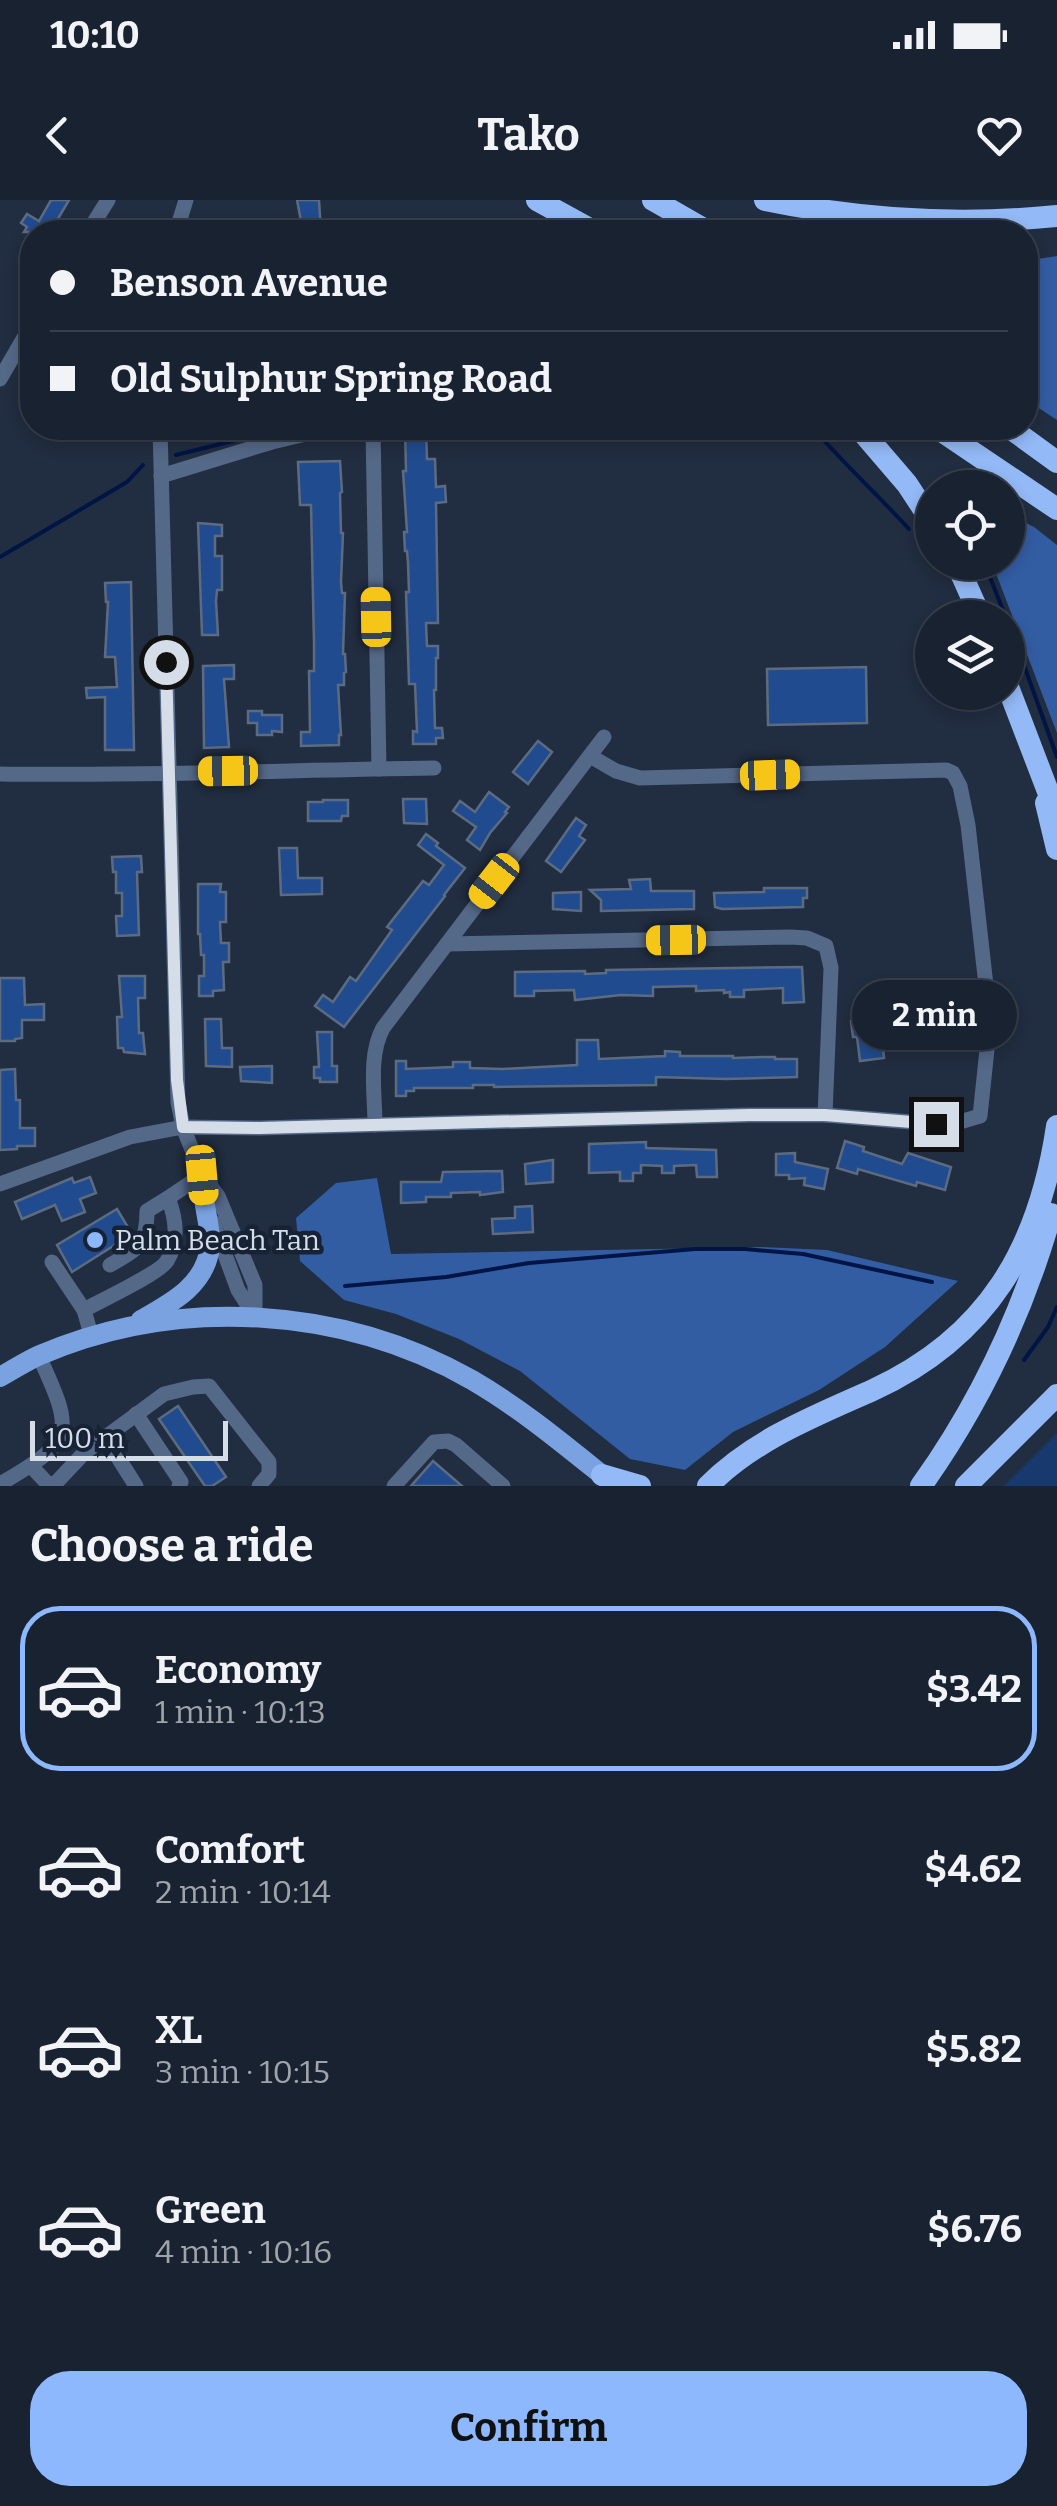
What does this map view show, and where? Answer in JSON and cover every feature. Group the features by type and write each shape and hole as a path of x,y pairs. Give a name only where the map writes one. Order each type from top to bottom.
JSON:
{"highway":[{"path":"537,200 573,220"},
{"path":"653,200 688,220"},
{"path":"766,200 878,218 951,220"},
{"path":"1002,220 1057,216"},
{"path":"869,440 915,496"},
{"path":"955,440 1057,508"},
{"path":"1027,440 1057,462"},
{"path":"1016,710 1057,814"},
{"path":"1033,756 1057,849"},
{"path":"706,1485 785,1430 904,1374 974,1318 1010,1271 1036,1220 1057,1126"},
{"path":"922,1486 979,1395 1012,1330 1038,1260 1057,1186"},
{"path":"966,1486 1057,1395"},
{"path":"609,1480 640,1486"}],"main road":[{"path":"128,1328 177,1300 198,1278 210,1248 204,1199"},
{"path":"0,1377 39,1356 128,1328 255,1316 313,1323 388,1342 471,1380 520,1410 609,1480"}],"street":[{"path":"0,379 20,345"},
{"path":"160,440 177,1080 183,1127 202,1175 218,1196 255,1284 255,1316"},
{"path":"161,476 280,440"},
{"path":"373,440 380,769"},
{"path":"375,1125 375,1057 379,1036 604,737"},
{"path":"0,1184 130,1137 183,1127 825,1115 953,1124 980,1116 990,1021 968,825 953,772 640,778 616,771 590,756"},
{"path":"0,774 434,768"},
{"path":"446,944 808,938 826,946 830,968 825,1115"},
{"path":"110,1265 138,1249 147,1227 148,1211 202,1175"},
{"path":"202,1175 204,1199 238,1290 255,1316"},
{"path":"84,1310 166,1264 174,1246 176,1226 168,1198"},
{"path":"138,1249 151,1272"},
{"path":"52,1262 84,1310 92,1338"},
{"path":"0,1484 31,1466 60,1438 62,1408 39,1356"},
{"path":"31,1466 54,1485 85,1453 164,1394 209,1386 269,1462 267,1483"},
{"path":"136,1414 179,1486"},
{"path":"105,1437 136,1486"},
{"path":"60,1438 85,1453"},
{"path":"394,1486 434,1442 448,1441 503,1486"}],"shaded area":[{"path":"1057,256 1057,420 1038,408 1038,259"},
{"path":"1025,522 1057,545 1057,733 1025,649 1025,600 1006,600 998,580 1025,580"},
{"path":"377,1178 391,1254 762,1247 827,1250 958,1281 885,1347 819,1390 733,1432 685,1470 630,1459 520,1371 459,1339 396,1314 344,1300 300,1261 296,1218 336,1183"},
{"path":"1057,1433 1057,1486 1004,1486"}],"building":[{"path":"51,200 69,200 57,220 40,220"},
{"path":"297,200 319,200 320,220 301,220"},
{"path":"405,440 426,440 427,459 435,459 436,487 445,486 446,502 436,503 438,623 426,623 427,646 438,646 435,728 442,728 443,738 436,738 436,744 413,744 413,731 417,732 415,684 409,684"},
{"path":"340,461 346,672 344,685 338,685 341,735 339,745 301,746 301,732 310,732 309,671 314,671 314,643 311,505 300,505 298,462"},
{"path":"198,523 222,525 222,536 215,536 215,556 222,556 222,590 217,590 216,601 218,635 202,635"},
{"path":"131,582 134,750 105,750 105,697 87,698 86,688 117,687 115,657 105,657 105,583"},
{"path":"234,665 234,679 224,679 229,747 204,748 203,666"},
{"path":"866,667 867,723 768,725 767,669"},
{"path":"248,711 282,715 282,732 257,735 257,723 248,723"},
{"path":"538,741 552,752 528,784 513,772"},
{"path":"489,792 509,807 480,850 467,840 476,827 453,811 460,801 475,812"},
{"path":"403,799 426,799 427,824 404,823"},
{"path":"348,800 348,816 342,816 341,821 308,821 308,802"},
{"path":"576,818 586,825 579,836 585,840 561,872 546,861"},
{"path":"426,834 465,868 344,1027 315,1006 323,995 333,1002 350,977 356,981 392,930 387,927 423,881 429,885 444,865 418,845"},
{"path":"279,848 297,848 298,878 322,878 322,894 281,895"},
{"path":"141,856 142,872 137,872 139,935 117,936 116,916 122,916 122,893 116,893 112,857"},
{"path":"650,879 651,891 694,891 694,909 601,911 601,900 590,890 631,889 629,880"},
{"path":"198,884 221,884 220,892 226,892 226,922 220,922 221,943 229,943 229,962 223,962 224,990 213,991 213,996 199,996 204,955 198,934"},
{"path":"764,888 807,888 807,898 803,898 803,907 715,907 714,893 764,892"},
{"path":"581,892 581,911 553,909 553,893"},
{"path":"802,967 804,1002 783,1003 783,988 744,990 744,997 730,997 730,992 724,990 696,991 696,986 653,987 653,996 575,1000 574,990 534,991 534,996 515,996 515,972 585,974 606,970"},
{"path":"119,976 145,976 145,998 138,998 139,1033 143,1033 145,1054 118,1048 117,1017 122,1017"},
{"path":"0,978 24,978 25,1005 44,1004 44,1020 22,1020 22,1038 15,1041 0,1041"},
{"path":"205,1019 221,1019 222,1048 232,1048 232,1067 206,1066"},
{"path":"867,1019 869,1040 882,1038 884,1058 860,1061 851,1021"},
{"path":"317,1032 332,1032 332,1066 337,1066 337,1082 314,1078 314,1067 319,1067"},
{"path":"577,1040 598,1040 599,1059 665,1056 665,1051 680,1052 680,1056 797,1059 797,1077 656,1077 656,1085 473,1085 414,1088 406,1091 406,1096 396,1096 396,1061 406,1061 406,1069 453,1067 453,1062 470,1062 470,1068 503,1069 577,1065"},
{"path":"272,1066 272,1083 241,1081 240,1067"},
{"path":"15,1069 20,1128 35,1128 35,1146 0,1150 0,1070"},
{"path":"845,1141 902,1164 908,1153 951,1167 945,1190 858,1169 857,1174 837,1168"},
{"path":"646,1142 646,1148 716,1150 717,1177 697,1177 696,1165 674,1166 674,1173 662,1173 662,1166 641,1165 641,1173 633,1173 633,1181 620,1181 620,1172 589,1173 589,1144"},
{"path":"795,1153 795,1162 828,1169 824,1189 804,1185 805,1178 776,1175 776,1154"},
{"path":"553,1160 553,1182 526,1184 525,1164"},
{"path":"502,1171 503,1192 451,1193 451,1197 426,1197 426,1202 401,1203 401,1182 441,1182 443,1172"},
{"path":"90,1177 96,1193 80,1199 85,1212 62,1221 55,1205 22,1219 15,1202 72,1178 74,1183"},
{"path":"532,1206 533,1232 493,1234 492,1219 515,1218 515,1207"},
{"name":"Palm Beach Tan","path":"117,1209 132,1234 72,1272 57,1245"},
{"path":"178,1406 226,1477 212,1486 205,1486 159,1419"},
{"path":"433,1461 462,1486 411,1486"}],"waterway":[{"path":"176,455 237,440"},
{"path":"824,440 909,529"},
{"path":"0,557 127,482 143,465"},
{"path":"991,580 999,600"},
{"path":"1025,668 1057,757"},
{"path":"345,1286 446,1277 529,1263 695,1249 803,1254 932,1282"},
{"path":"1024,1360 1057,1307"}],"place":[{"name":"Palm Beach Tan","path":"95,1240"}],"route":[{"path":"166,662 177,1080 183,1127 749,1115 825,1115 936,1124"}]}
